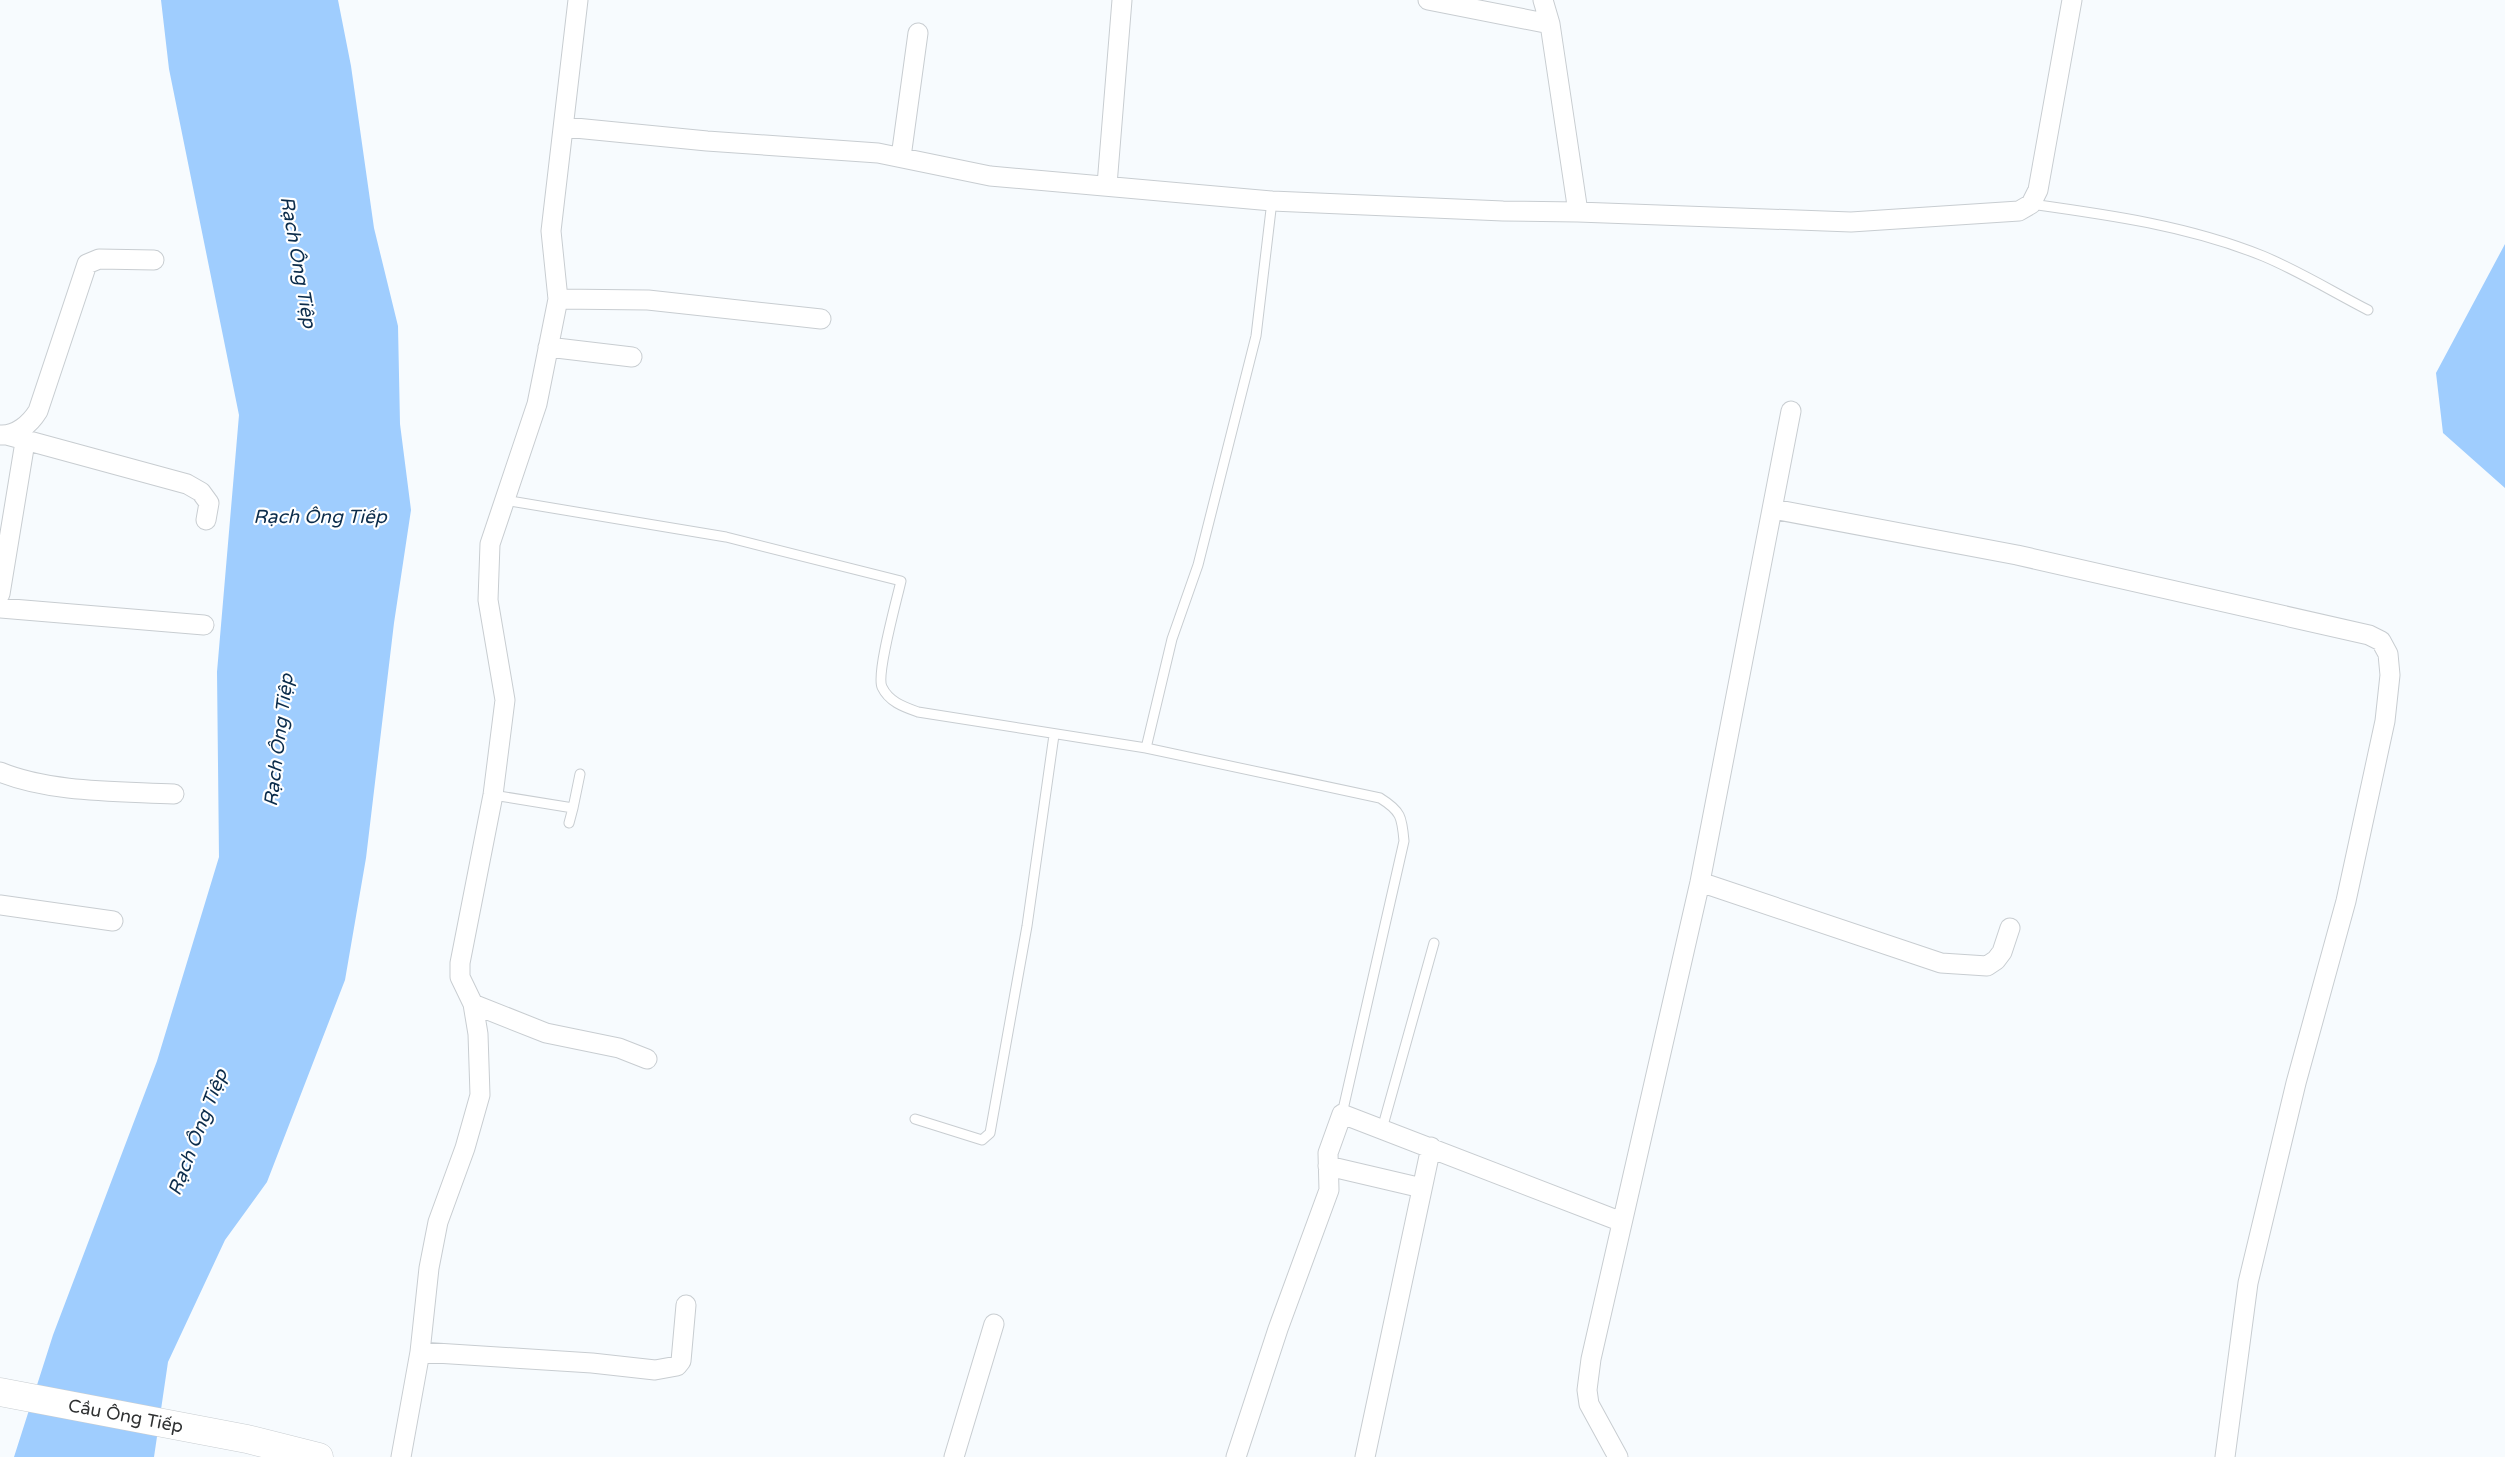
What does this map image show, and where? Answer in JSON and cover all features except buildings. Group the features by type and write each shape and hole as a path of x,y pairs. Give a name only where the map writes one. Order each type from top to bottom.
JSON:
{"main road":[{"name":"Cầu Ông Tiếp","path":"2,1393 247,1439 319,1457"}],"street":[{"path":"401,1457 420,1352 429,1268 438,1222 465,1148 480,1095 480,1063 473,1004 460,977 460,963 493,794 505,700 488,600 490,544 537,404 558,299 551,232 565,127 578,0"},
{"path":"1107,185 1122,0"},
{"path":"1428,0 1550,24"},
{"path":"1543,0 1550,24 1578,212"},
{"path":"565,127 707,141 878,153 990,176 1272,201 1504,211 1851,222 2019,212 2031,204 2038,190 2072,0"},
{"path":"902,158 918,33"},
{"path":"4,435 29,424 38,411 87,264 99,259 154,260"},
{"path":"558,299 648,300 821,319"},
{"path":"548,347 632,358"},
{"path":"1618,1457 1589,1404 1587,1390 1591,1358 1700,882 1791,411"},
{"path":"4,435 187,484 201,492 209,503 206,520"},
{"path":"0,594 25,442"},
{"path":"1773,510 2017,555 2369,635 2380,641 2388,654 2390,676 2385,721 2348,892 2296,1083 2248,1283 2224,1457"},
{"path":"0,608 204,625"},
{"path":"0,772 29,782 174,794"},
{"path":"1700,882 1941,963 1987,966 1996,960 2002,952 2010,928"},
{"path":"0,905 113,921"},
{"path":"473,1004 546,1033 619,1048 647,1059"},
{"path":"1236,1457 1278,1329 1329,1190 1328,1159 1342,1114 1622,1222"},
{"path":"1365,1457 1431,1147"},
{"path":"1328,1159 1422,1188"},
{"path":"420,1352 592,1363 655,1370 670,1368 677,1366 681,1361 686,1305"},
{"path":"954,1457 994,1324"}],"lane":[{"path":"1146,748 1172,639 1198,565 1256,336 1272,201"},
{"path":"2031,204 2113,216 2192,232 2264,257 2368,310"},
{"path":"504,500 726,537 901,581 880,679 888,696 901,706 918,712 1054,735 1146,748 1380,798 1394,807 1400,814 1404,841 1342,1114"},
{"path":"915,1119 982,1140 990,1133 1027,926 1054,735"},
{"path":"569,823 580,774"},
{"path":"493,794 572,808"},
{"path":"1382,1129 1434,943"}],"water":[{"name":"Rạch Ông Tiếp","path":"161,0 338,0 351,66 374,228 398,326 400,424 411,510 394,623 366,858 345,980 267,1182 225,1240 168,1362 154,1457 14,1457 53,1335 157,1061 219,857 217,672 239,415 169,69"},
{"path":"2505,244 2505,488 2443,433 2436,373"}],"water label":[{"name":"Rạch Ông Tiệp","path":"299,262"},
{"name":"Rạch Ông Tiệp","path":"278,740"},
{"name":"Rạch Ông Tiệp","path":"197,1132"}]}
